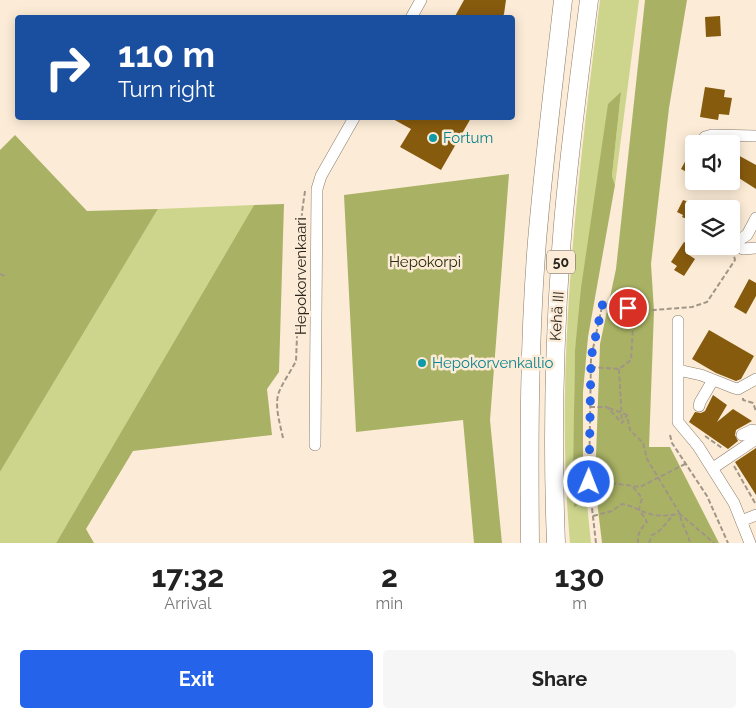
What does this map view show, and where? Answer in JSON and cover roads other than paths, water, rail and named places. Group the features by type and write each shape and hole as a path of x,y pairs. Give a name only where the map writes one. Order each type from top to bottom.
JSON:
{"highway":[{"name":"Kehä III","path":"530,543 529,459 533,309 544,168 563,0"},
{"name":"Kehä III","path":"556,543 554,458 555,344 562,236 589,0"}],"street":[{"path":"412,15 420,0"},
{"name":"Hepokorvenkaari","path":"315,444 317,189 321,176 353,120"},
{"path":"740,136 756,136"},
{"path":"756,218 747,235 734,243 743,249 756,248"},
{"path":"678,320 678,422 698,446 734,503 750,543"},
{"path":"678,370 690,371 738,389 756,378 746,371"},
{"path":"699,406 713,380"},
{"path":"742,435 752,430 756,431"},
{"path":"713,468 756,440"},
{"path":"742,522 756,515"}],"place":[{"name":"Fortum","path":"433,138"},
{"name":"Hepokorvenkallio","path":"422,363"}],"park label":[{"name":"Hepokorpi","path":"425,262"}]}
